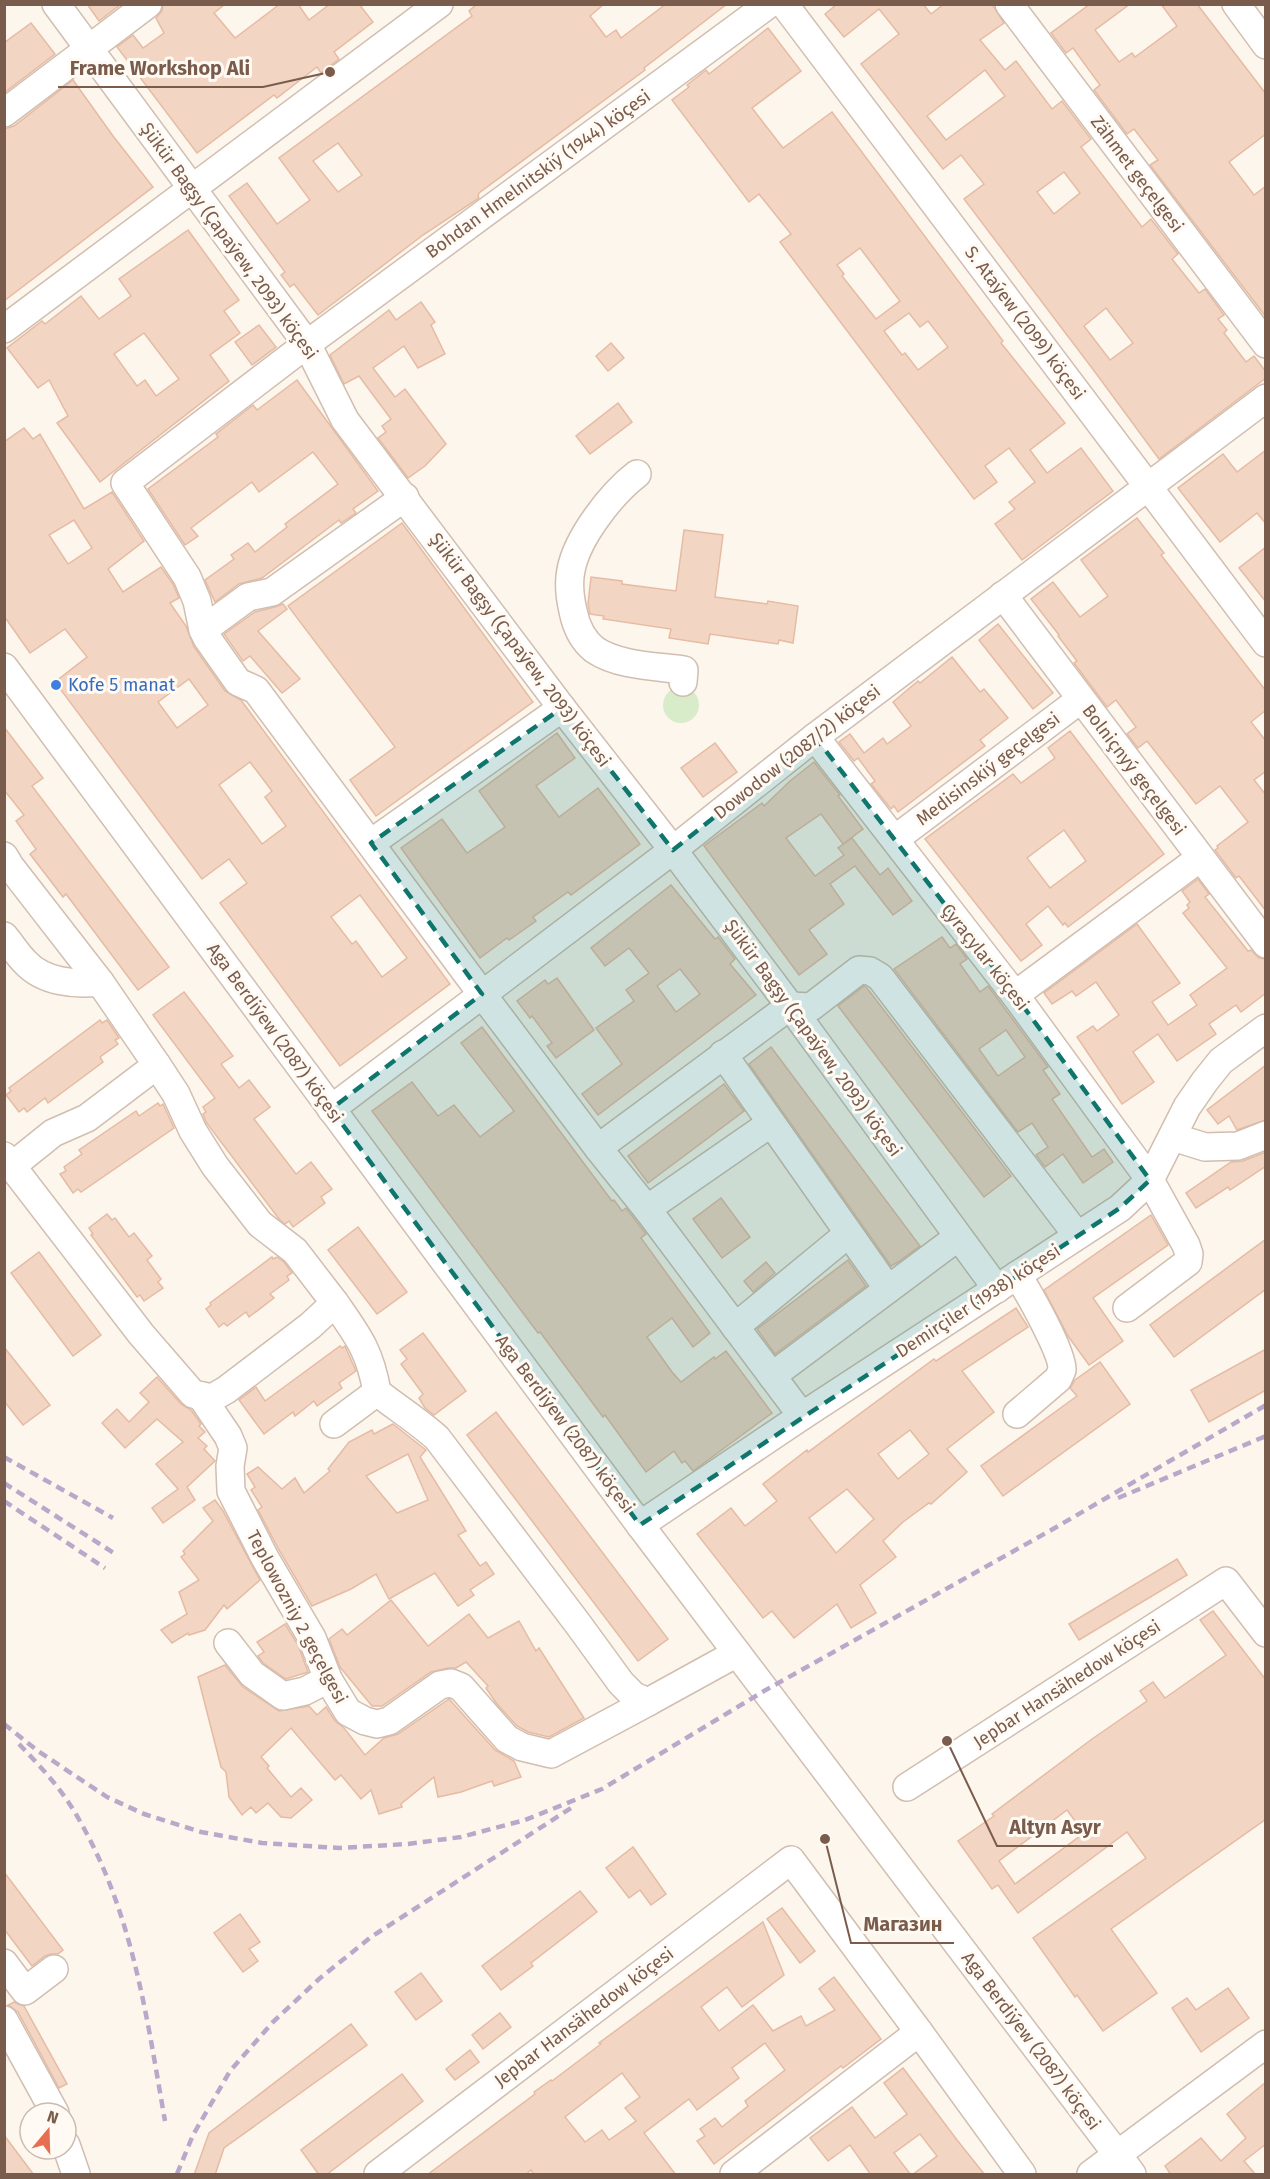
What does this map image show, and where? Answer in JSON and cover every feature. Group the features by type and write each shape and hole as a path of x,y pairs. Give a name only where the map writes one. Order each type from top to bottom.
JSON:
{"street":[{"name":"Şükür Bagşy (Çapaýew, 2093) köçesi","path":"56,4 307,344 345,420 562,708 673,850 958,1237 1007,1282 1031,1295 1049,1332 1062,1371 1058,1379 1017,1414"},
{"path":"4,113 148,4"},
{"path":"4,329 439,4"},
{"name":"Bohdan Hmelnitskiý (1944) köçesi","path":"203,630 197,601 187,577 125,483 307,344 769,4"},
{"name":"S. Ataýew (2099) köçesi","path":"784,4 1266,643"},
{"name":"Zähmet geçelgesi","path":"1009,4 1266,344"},
{"path":"1236,4 1266,45"},
{"name":"Dowodow (2087/2) köçesi","path":"330,1109 673,850 815,737 1266,398"},
{"path":"637,474 628,480 596,518 576,554 569,588 572,605 576,623 584,639 596,650 609,657 630,662 684,670 682,682"},
{"path":"405,497 272,592 248,597 203,630 238,682 256,690 482,994 802,1416"},
{"name":"Bolniçnyý geçelgesi","path":"1003,595 1266,944"},
{"name":"Aga Berdiýew (2087) köçesi","path":"4,667 640,1525 1125,2165"},
{"name":"Medisinskiý geçelgesi","path":"895,839 1081,699"},
{"path":"370,843 562,708"},
{"name":"Çyraçylar köçesi","path":"815,737 1015,995 1150,1180 1186,1245 1189,1254 1188,1262 1127,1308"},
{"path":"1015,995 1200,858"},
{"path":"6,865 100,982 158,1065 176,1094 193,1131 215,1166 260,1224 296,1251 335,1303 364,1345 378,1392 396,1407 416,1419 437,1438 621,1683 634,1696 648,1702 737,1653"},
{"path":"4,936 26,963 40,974 85,984 100,982"},
{"path":"598,1148 790,1006 811,1007 860,970 870,971 880,976 1077,1235"},
{"name":"Demirçiler (1938) köçesi","path":"640,1525 1120,1208 1150,1180 1187,1107 1221,1061 1266,1028"},
{"path":"723,1054 888,1289"},
{"path":"8,1161 53,1133 87,1118 158,1065"},
{"path":"647,1209 771,1123"},
{"path":"1173,1137 1205,1147 1238,1146 1266,1135"},
{"name":"Teplowozniy 2 geçelgesi","path":"8,1161 141,1334 193,1394 201,1396 228,1436 233,1448 230,1466 231,1491 265,1558 312,1638 328,1679 348,1712 376,1724 388,1721 440,1685 451,1683 461,1687 507,1739 522,1747 551,1754 648,1702"},
{"path":"735,1327 848,1234"},
{"path":"772,1376 958,1237"},
{"path":"201,1396 212,1398 226,1390 310,1326 335,1303"},
{"path":"334,1424 378,1392"},
{"name":"Jepbar Hansähedow köçesi","path":"907,1787 1226,1581 1266,1633"},
{"path":"228,1643 252,1674 283,1696 306,1691 328,1679"},
{"name":"Jepbar Hansähedow köçesi","path":"386,2172 790,1860 919,2032"},
{"path":"4,1963 25,1991 54,1969"},
{"path":"4,2020 48,2101"},
{"path":"734,2175 919,2032 1022,2175"},
{"path":"1091,2175 1125,2165 1266,2044"}],"highlighted area":[{"path":"562,708 673,850 815,737 1015,995 1150,1180 1120,1208 640,1525 331,1109 482,994 371,843"}],"green space":[{"path":"681,687 694,692 699,705 694,718 681,723 668,718 663,705 668,692"}],"building":[{"path":"87,4 121,4 99,21"},
{"path":"163,4 225,4 214,13 235,38 280,4 298,4 309,20 330,4 359,4 373,22 334,52 339,59 321,73 317,67 277,98 274,95 197,153 117,47 133,35 143,48 164,33 156,18 162,11"},
{"path":"477,4 604,4 590,16 606,37 616,30 621,38 666,4 727,4 644,68 645,70 479,193 479,198 423,235 318,315 294,284 290,287 281,275 285,272 229,196 247,183 277,224 310,200 279,158 472,16 469,11","holes":["338,143 362,175 338,192 313,161"]},
{"path":"837,4 923,4 931,14 944,4 992,4 1004,23 980,40 1005,70 1016,61 1052,109 1062,101 1091,139 1081,147 1142,227 1151,219 1178,254 1172,259 1199,293 1205,289 1224,315 1218,319 1227,330 1224,333 1246,362 1254,356 1266,372 1266,378 1159,459 964,199 984,184 961,155 943,169 861,64 899,34 879,9 844,37 825,14","holes":["985,70 1005,96 946,140 927,116","1064,172 1080,193 1054,214 1037,192","1106,308 1133,343 1110,360 1084,326"]},
{"path":"1090,4 1130,4 1095,30 1119,62 1132,53 1135,57 1177,26 1161,4 1197,4 1266,94 1266,134 1229,162 1254,195 1266,186 1266,317 1150,165 1158,160 1134,129 1127,134 1094,90 1100,85 1073,48 1066,53 1051,33"},
{"path":"31,23 55,54 4,93 4,43"},
{"path":"768,28 801,71 752,108 783,148 832,112 1003,341 1001,343 1065,423 1030,450 1047,473 1081,448 1113,491 1022,560 995,524 1015,509 1009,502 1035,482 1009,448 985,466 997,482 974,499 780,242 791,234 759,194 749,202 672,100 706,70 709,74","holes":["860,248 900,301 876,319 842,276 844,274 837,265","909,313 920,327 928,321 948,347 918,370 905,353 902,355 884,331"]},
{"path":"73,80 153,187 4,301 4,129 14,126"},
{"path":"188,230 239,300 224,311 240,333 210,355 229,381 100,482 57,423 68,416 49,380 38,388 7,348 42,321 45,324 81,296 99,319 131,296 119,279","holes":["144,333 179,379 156,396 145,380 137,386 114,354"]},
{"path":"421,302 435,322 431,325 445,354 418,368 404,346 373,368 395,397 405,389 446,444 425,466 408,478 378,438 386,432 382,426 391,419 359,376 344,384 330,355 389,310 396,320"},
{"path":"259,325 276,347 252,365 235,342"},
{"path":"611,343 624,358 608,371 596,356"},
{"path":"297,380 378,491 353,509 356,513 341,523 339,520 262,578 239,584 215,602 205,580 234,559 231,555 248,543 255,552 287,527 285,524 338,484 313,452 259,492 252,482 191,528 198,536 185,545 148,489 218,437 216,434 253,405 257,410"},
{"path":"618,403 632,422 590,454 576,436"},
{"path":"24,428 33,439 40,434 84,509 112,492 144,541 108,569 123,592 161,567 173,584 179,598 170,603 186,626 194,647 225,691 241,700 450,984 340,1066 220,903 247,883 229,859 202,879 55,682 87,657 65,629 30,653 4,616 4,442","holes":["74,520 92,548 68,564 49,535","189,679 208,705 177,728 158,702","250,762 272,791 265,797 286,826 262,844 219,785","360,895 407,958 382,977 356,941 352,944 331,917"]},
{"path":"1266,450 1266,524 1257,513 1220,542 1178,488 1223,454 1237,472"},
{"path":"1137,518 1164,553 1161,555 1266,691 1266,710 1251,722 1266,741 1266,771 1254,780 1266,795 1266,911 1239,876 1236,878 1215,850 1248,822 1220,786 1196,804 1147,741 1138,748 1127,734 1136,727 1116,700 1107,707 1074,663 1077,661 1059,635 1031,599 1053,582 1080,617 1108,596 1081,560"},
{"path":"402,523 533,702 376,816 350,780 395,747 288,606"},
{"path":"684,530 723,535 715,597 798,606 793,643 779,640 778,644 710,634 708,644 669,638 671,629 603,619 604,616 590,614 588,604 591,577 622,581 622,584 676,591"},
{"path":"1266,547 1266,602 1239,568"},
{"path":"283,604 287,609 258,631 300,679 282,693 250,656 243,661 224,634 255,612"},
{"path":"998,624 1053,693 1033,709 979,640"},
{"path":"952,657 980,692 984,689 1008,718 980,740 985,746 898,812 894,806 891,809 871,784 875,781 858,758 854,761 839,742 850,734 864,753 883,738 887,744 911,726 893,702"},
{"path":"4,727 43,778 32,786 169,967 138,990 66,894 63,897 30,854 36,849 16,821 24,815 4,790"},
{"path":"1070,731 1164,854 1068,927 1065,923 1063,925 1048,906 1026,924 1042,945 1021,961 925,839 1013,774 1021,783 1055,758 1048,748","holes":["1064,830 1086,861 1050,888 1027,858"]},
{"path":"557,733 575,758 536,786 559,817 598,788 640,844 571,895 568,892 533,917 536,921 509,940 507,938 480,958 401,848 442,819 467,853 505,827 479,791"},
{"path":"715,743 737,772 703,797 681,768"},
{"path":"814,762 863,829 843,844 821,814 786,838 815,876 844,855 838,848 852,838 880,875 888,868 912,901 893,915 855,866 830,884 844,904 809,930 827,954 799,975 704,846 762,803 764,806"},
{"path":"1198,879 1209,894 1205,897 1248,951 1251,950 1259,958 1266,959 1266,993 1241,1012 1236,1005 1209,1024 1216,1034 1177,1061 1158,1034 1133,1052 1154,1082 1122,1104 1077,1037 1093,1026 1097,1031 1119,1015 1096,982 1076,996 1072,991 1052,1004 1044,993 1137,924 1180,983 1152,1002 1168,1025 1197,1005 1190,995 1227,968 1183,913 1189,908 1187,905 1190,902 1182,891"},
{"path":"671,885 715,939 718,937 735,959 730,964 756,995 598,1115 582,1094 622,1064 596,1028 634,1001 626,990 649,973 629,948 605,966 591,948","holes":["680,969 700,994 676,1012 657,986"]},
{"path":"942,937 950,948 956,944 967,959 960,964 980,992 988,986 1048,1067 1043,1070 1060,1094 1052,1099 1092,1157 1104,1149 1113,1162 1083,1183 1063,1154 1045,1167 1036,1155 1048,1147 1032,1123 1018,1132 894,969","holes":["1006,1030 1025,1057 998,1076 979,1049"]},
{"path":"557,978 594,1030 556,1058 547,1046 552,1043 532,1016 530,1018 517,1001 545,980 548,984"},
{"path":"864,986 1011,1176 984,1197 838,1006"},
{"path":"184,992 233,1056 221,1064 239,1088 249,1080 270,1107 254,1119 296,1174 311,1162 332,1189 321,1197 325,1203 293,1227 289,1221 285,1224 279,1219 206,1122 203,1114 206,1112 203,1107 215,1098 153,1015"},
{"path":"100,1020 102,1023 107,1020 119,1038 115,1040 118,1044 100,1057 103,1062 48,1103 45,1098 27,1112 24,1108 19,1112 6,1095 11,1091 9,1088"},
{"path":"482,1027 612,1201 614,1200 622,1211 626,1208 646,1234 641,1238 710,1333 693,1347 672,1318 647,1337 672,1372 681,1382 714,1357 715,1359 726,1351 772,1413 693,1471 685,1461 682,1463 674,1451 646,1472 605,1415 603,1417 540,1332 538,1333 372,1111 412,1082 438,1116 454,1105 480,1137 514,1111 461,1043"},
{"path":"771,1047 920,1246 891,1266 749,1064"},
{"path":"1266,1065 1266,1120 1237,1130 1229,1116 1218,1124 1207,1110"},
{"path":"724,1084 744,1111 648,1183 628,1156"},
{"path":"158,1103 160,1106 163,1104 174,1128 81,1192 78,1189 73,1193 60,1174 66,1171 64,1167 82,1154 79,1150 136,1111 139,1116"},
{"path":"1266,1152 1266,1166 1230,1190 1228,1187 1196,1208 1186,1193 1231,1162 1243,1161"},
{"path":"721,1198 750,1237 722,1258 693,1219"},
{"path":"107,1214 112,1220 115,1218 129,1237 134,1233 152,1256 147,1260 161,1279 158,1282 163,1288 144,1301 140,1295 137,1297 91,1235 93,1234 89,1228"},
{"path":"1151,1215 1168,1245 1093,1298 1123,1341 1089,1365 1068,1336 1044,1290"},
{"path":"358,1227 407,1292 377,1314 328,1250"},
{"path":"1266,1239 1266,1289 1174,1357 1150,1325"},
{"path":"39,1252 101,1335 73,1356 11,1273"},
{"path":"272,1257 273,1259 277,1257 284,1262 292,1273 287,1276 289,1280 270,1294 274,1298 249,1317 246,1312 227,1326 224,1323 219,1327 206,1309 211,1305 210,1303"},
{"path":"848,1260 866,1286 775,1354 757,1329"},
{"path":"766,1262 775,1273 753,1292 744,1281"},
{"path":"1016,1308 1028,1327 962,1371 994,1412 947,1449 967,1472 931,1504 929,1503 903,1522 883,1541 896,1557 860,1585 876,1613 851,1628 837,1604 794,1638 772,1611 763,1618 697,1534 731,1508 745,1526 777,1501 763,1484 934,1359 936,1361","holes":["910,1430 929,1454 898,1479 878,1454","847,1489 874,1519 836,1553 809,1518"]},
{"path":"423,1333 466,1391 434,1415 425,1408 419,1398 423,1394 401,1364 407,1359 400,1350"},
{"path":"340,1346 342,1348 345,1346 356,1371 339,1383 342,1388 317,1406 314,1401 295,1416 293,1412 264,1434 239,1400 256,1387 265,1401"},
{"path":"4,1347 50,1405 23,1425 4,1401"},
{"path":"1266,1349 1266,1390 1209,1422 1191,1390"},
{"path":"1100,1362 1130,1404 1003,1496 981,1466 1077,1396 1070,1388 1075,1380"},
{"path":"157,1377 181,1404 191,1410 201,1424 199,1426 205,1432 198,1438 207,1446 204,1449 215,1461 187,1487 195,1500 163,1523 152,1508 178,1489 156,1464 183,1442 157,1419 125,1448 102,1423 117,1409 129,1422 149,1402 140,1393"},
{"path":"496,1412 668,1639 638,1661 467,1435"},
{"path":"393,1424 426,1450 420,1457 466,1531 458,1535 480,1566 486,1562 494,1574 470,1590 474,1595 458,1606 435,1573 389,1599 376,1574 351,1589 312,1606 258,1510 262,1507 251,1490 255,1487 247,1474 258,1467 282,1489 295,1478 304,1493 330,1471 328,1469 349,1442 372,1430 374,1434","holes":["408,1454 428,1500 397,1513 366,1476"]},
{"path":"215,1500 260,1580 227,1609 224,1605 205,1630 189,1635 188,1633 172,1643 161,1630 187,1614 179,1592 199,1580 181,1557 185,1554 183,1551 213,1521 203,1508"},
{"path":"1177,1559 1187,1575 1079,1640 1069,1624"},
{"path":"391,1600 428,1646 469,1614 488,1638 519,1621 536,1651 539,1648 584,1718 549,1737 528,1732 517,1726 497,1704 486,1688 488,1686 466,1662 456,1668 431,1672 382,1706 372,1706 340,1667 329,1639 342,1629 347,1635"},
{"path":"1213,1611 1266,1680 1266,1819 1111,1929 1157,1993 1103,2031 1077,1995 1075,1997 1033,1938 1146,1858 1127,1832 1018,1913 998,1885 992,1889 958,1841 994,1816 992,1814 1092,1739 1147,1701 1140,1691 1153,1682 1165,1698 1226,1655 1200,1620","holes":["1067,1810 1084,1833 1015,1884 999,1861"]},
{"path":"285,1624 298,1645 308,1672 286,1679 263,1663 258,1656 264,1652 257,1642"},
{"path":"225,1665 243,1687 279,1711 309,1706 317,1715 326,1707 335,1721 344,1728 365,1755 384,1738 398,1734 449,1699 495,1750 514,1761 521,1777 494,1786 492,1781 438,1797 434,1777 401,1804 402,1807 379,1814 371,1790 361,1799 341,1775 335,1780 291,1728 261,1757 291,1797 301,1788 312,1800 291,1818 281,1817 268,1803 256,1813 251,1807 242,1815 229,1797 226,1772 221,1767 198,1677"},
{"path":"633,1847 666,1894 651,1905 640,1890 629,1898 606,1868"},
{"path":"4,1872 63,1950 58,1954 45,1956 32,1966 4,1929"},
{"path":"580,1891 597,1912 531,1963 533,1966 501,1990 482,1966"},
{"path":"782,1908 815,1951 800,1963 767,1919"},
{"path":"240,1914 260,1942 249,1949 258,1961 243,1972 214,1933"},
{"path":"763,1922 784,1975 742,2007 727,1987 701,2007 719,2031 753,2005 773,2031 801,2016 806,2026 835,2010 819,1989 834,1977 881,2039 843,2068 841,2066 714,2164 697,2141 705,2136 700,2129 715,2118 722,2127 748,2106 745,2101 785,2070 765,2043 732,2068 739,2078 697,2110 689,2099 644,2133 676,2175 534,2175 531,2170 525,2175 427,2175 535,2094 534,2092 601,2044 599,2043","holes":["622,2073 640,2097 625,2108 636,2121 609,2140 602,2130 585,2142 565,2117"]},
{"path":"421,1973 442,2001 416,2020 395,1992"},
{"path":"1228,1988 1249,2018 1201,2052 1172,2008 1187,1998 1196,2010"},
{"path":"14,2002 24,2006 67,2084 59,2088 18,2012 8,2005"},
{"path":"500,2013 511,2027 483,2049 472,2035"},
{"path":"351,2024 367,2045 224,2148 215,2175 194,2175 209,2133"},
{"path":"470,2050 479,2062 455,2080 446,2069"},
{"path":"903,2068 985,2175 912,2175 937,2156 920,2134 894,2153 911,2175 871,2175 850,2145 828,2161 810,2138 852,2107 875,2138 907,2114 884,2083"},
{"path":"402,2074 423,2101 326,2175 319,2175 301,2150"},
{"path":"1266,2082 1266,2144 1244,2161 1256,2175 1171,2175 1165,2166 1201,2138 1221,2161 1246,2138 1227,2114"},
{"path":"4,2135 18,2154 18,2161 24,2161 34,2175 4,2175"}],"railway":[{"path":"4,1724 38,1751 107,1797 144,1814 201,1832 262,1843 339,1848 408,1844 461,1837 525,1820 602,1789 764,1691 1053,1529 1266,1405"},
{"path":"1118,1498 1266,1436"},
{"path":"4,1457 113,1518"},
{"path":"4,1483 117,1555"},
{"path":"4,1501 105,1568"},
{"path":"19,1744 48,1776 74,1811 94,1847 110,1885 134,1961 165,2121"},
{"path":"177,2174 193,2135 230,2071 273,2022 319,1979 371,1937 571,1808"}],"place":[{"name":"Frame Workshop Ali","path":"330,72"},
{"name":"Kofe 5 manat","path":"56,685"},
{"name":"Altyn Asyr","path":"947,1741"},
{"name":"Магазин","path":"825,1839"}]}
